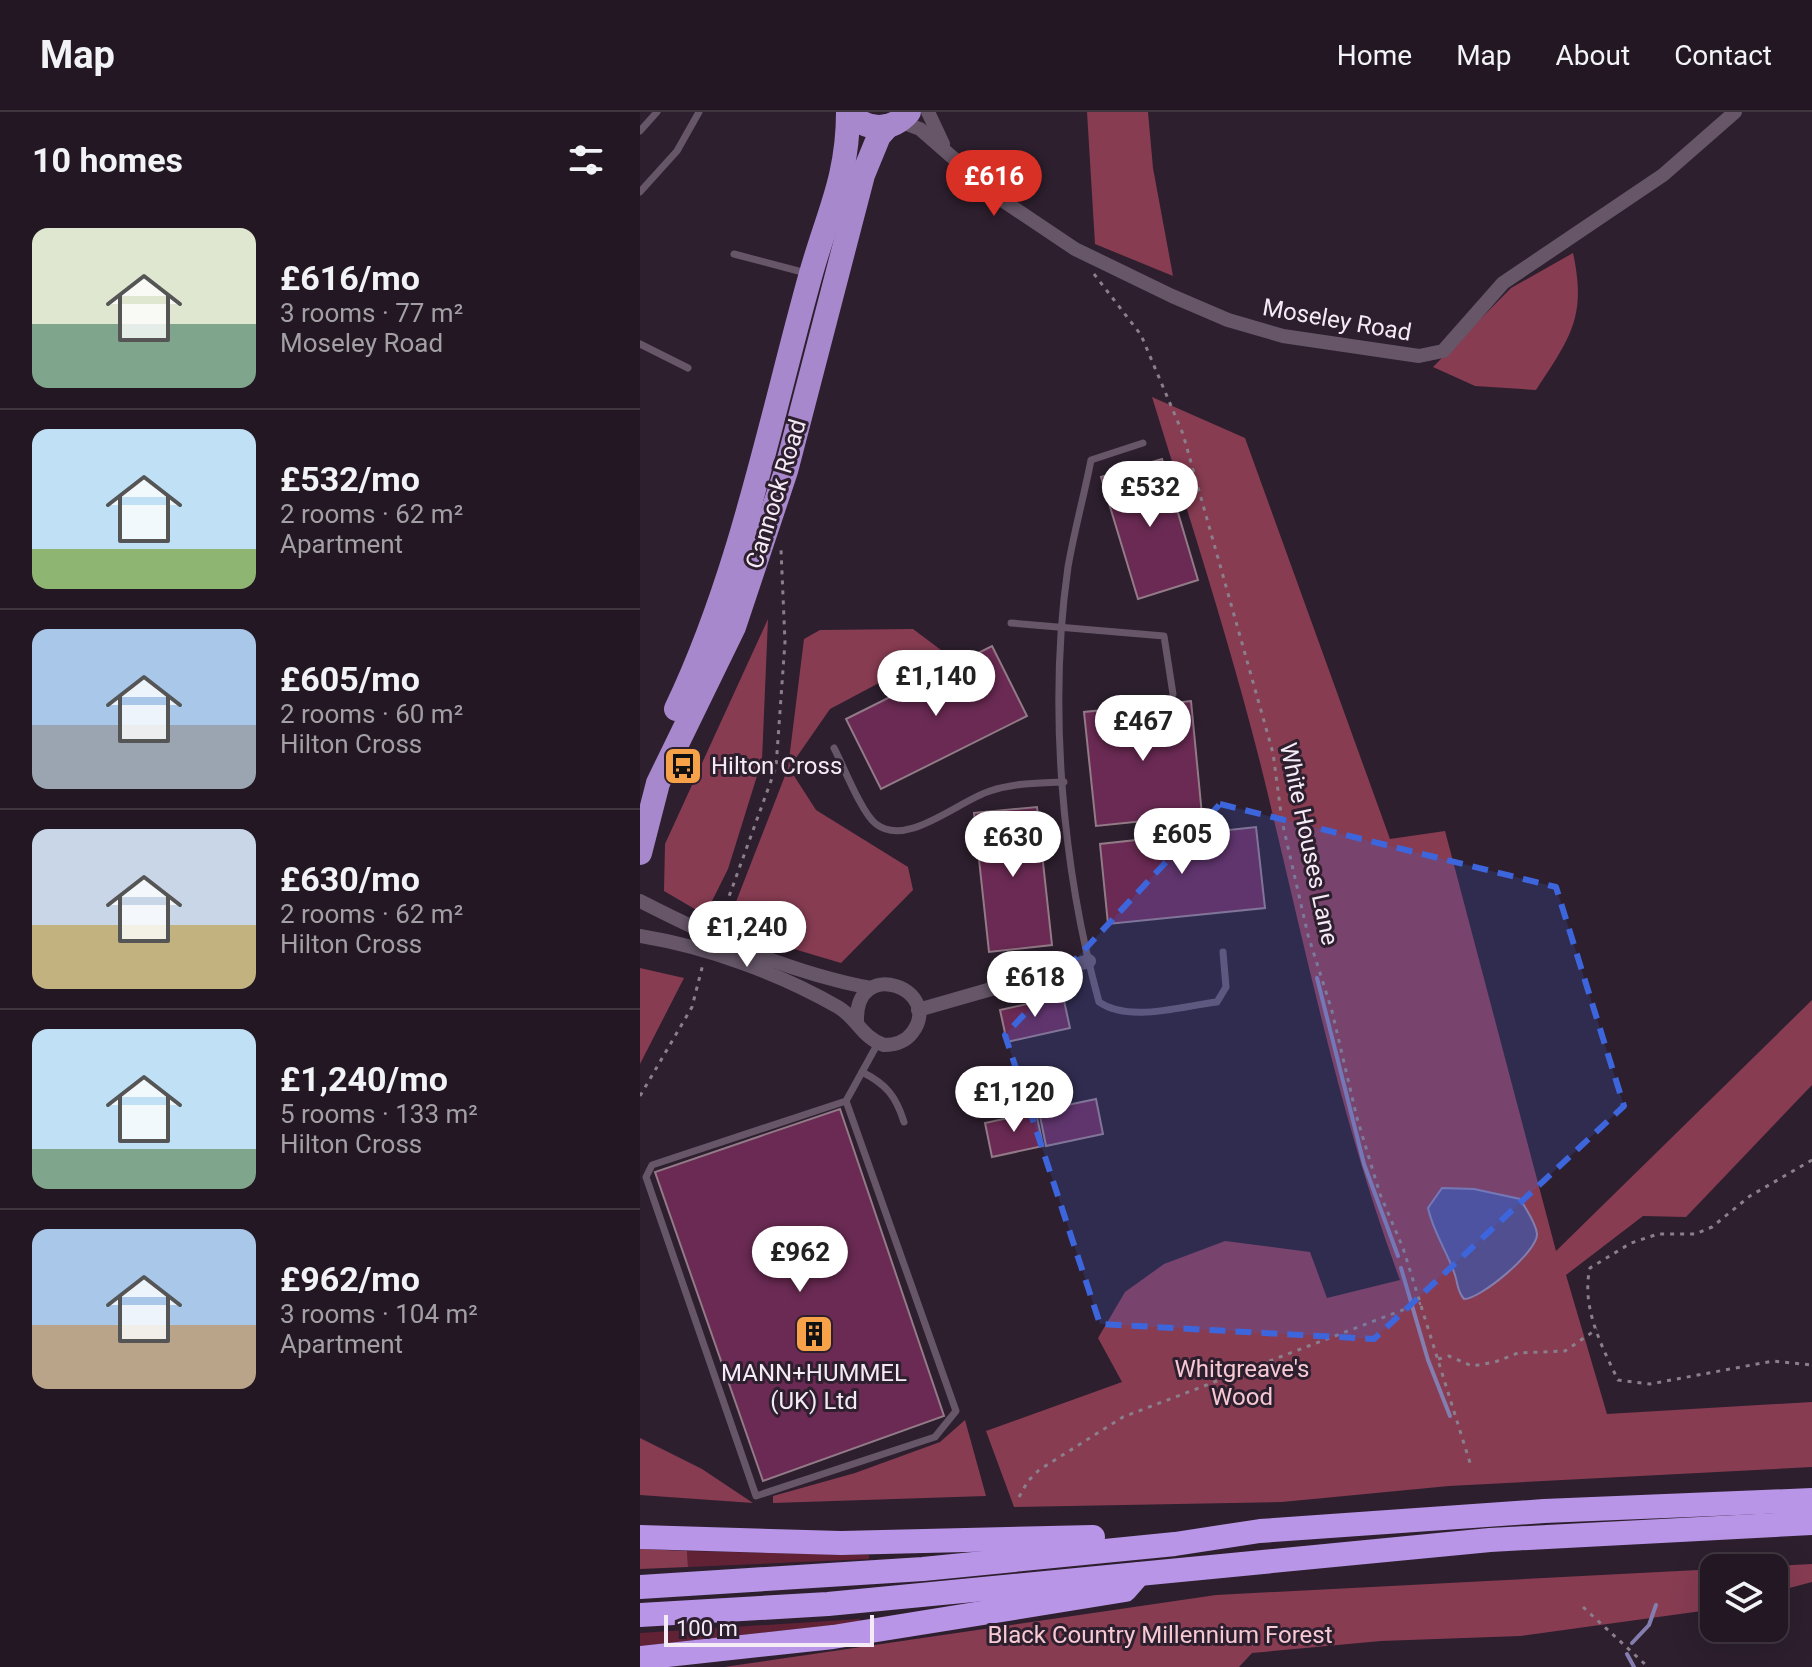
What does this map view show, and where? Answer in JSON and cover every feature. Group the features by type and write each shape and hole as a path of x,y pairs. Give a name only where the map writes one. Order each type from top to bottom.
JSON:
{"highway":[{"path":"848,112 865,125 899,120"},
{"name":"Cannock Road","path":"640,783 690,680 770,434 810,274 843,177 848,152 848,112"},
{"name":"Cannock Road","path":"640,853 658,783 734,627 786,471 863,175 879,136 899,120"},
{"path":"640,1537 841,1543 1260,1531 1544,1511 1812,1500"},
{"path":"640,1615 828,1604 1490,1540 1812,1523"},
{"path":"640,1587 939,1568 1159,1546 1260,1531"},
{"path":"640,1658 833,1637 1125,1590 1141,1572"}],"street":[{"name":"Moseley Road","path":"928,112 944,146"},
{"name":"Moseley Road","path":"899,120 920,129 944,146 999,198 1075,249 1228,320 1283,336 1419,356 1443,351 1503,283 1663,175 1735,112"},
{"path":"640,901 714,936 826,980 871,988 893,984 904,988 915,999 918,1010 916,1028 910,1036 893,1045 878,1043 868,1038 857,1021 816,995 758,970 640,936"},
{"path":"918,1010 1089,961"},
{"path":"857,1021 859,1003 871,988"}],"lane":[{"path":"640,131 657,112"},
{"path":"640,192 677,151 699,112"},
{"path":"734,254 810,274"},
{"path":"640,344 688,368"},
{"path":"1143,443 1091,460 1068,568 1059,700 1067,836 1089,961 1099,1002 1108,1009 1128,1013 1217,1002 1226,987 1223,952"},
{"path":"1011,623 1164,636 1173,694"},
{"path":"834,748 874,823 892,832 908,831 986,792 1016,784 1064,782"},
{"path":"846,1101 956,1411 935,1437 756,1496 646,1177 652,1165 846,1101 878,1043"},
{"path":"862,1072 882,1082 898,1101 904,1122"}],"path":[{"name":"White Houses Lane","path":"1075,249 1141,335 1183,434 1273,753 1282,821 1308,935 1332,1011 1357,1118 1421,1303 1471,1466"},
{"path":"714,936 776,767 785,642 781,538"},
{"path":"640,1096 692,1007 706,953"},
{"path":"1812,1160 1750,1196 1712,1227 1695,1234 1658,1234 1631,1243 1590,1268 1584,1291 1618,1380 1650,1384 1773,1361 1812,1365"},
{"path":"1019,1497 1039,1470 1123,1417 1421,1303"},
{"path":"1438,1359 1449,1356 1472,1366 1495,1362 1518,1353 1565,1351 1597,1329"},
{"path":"1583,1607 1648,1667"}],"highlighted area":[{"path":"1220,804 1556,887 1624,1106 1374,1339 1100,1324 1005,1035"}],"shaded area":[{"path":"1442,1188 1474,1189 1520,1199 1537,1234 1535,1242 1507,1273 1483,1291 1464,1299 1428,1208"},
{"path":"687,1551 869,1555 869,1559 688,1567"},
{"path":"860,1619 860,1622 640,1646 640,1633"}],"green space":[{"path":"1087,112 1148,112 1153,168 1173,276 1095,244"},
{"path":"1573,253 1578,294 1572,326 1558,356 1536,390 1475,386 1433,367 1511,288"},
{"name":"Whitgreave's Wood","path":"1152,397 1245,438 1390,839 1445,831 1556,1251 1812,1000 1812,1085 1686,1217 1643,1216 1566,1275 1607,1414 1812,1402 1812,1467 1449,1486 1282,1502 1014,1507 986,1431 1122,1382 1098,1338 1125,1292 1164,1264 1225,1241 1310,1252 1327,1298 1400,1280 1343,1102 1243,698"},
{"path":"768,619 762,760 728,869 705,915 664,891 665,844"},
{"path":"913,629 941,650 830,709 789,768 816,810 908,867 913,890 841,963 730,930 734,907 788,768 804,639 820,630"},
{"path":"640,968 684,978 640,1064"},
{"path":"965,1420 986,1496 773,1503 773,1496 855,1473 940,1442"},
{"path":"640,1438 702,1469 753,1503 640,1495"},
{"path":"640,1549 687,1551 688,1567 640,1569"},
{"path":"1812,1564 1812,1582 1788,1588 1788,1565"},
{"name":"Black Country Millennium Forest","path":"1700,1570 1700,1611 1520,1636 1381,1641 1252,1653 1239,1667 724,1667 1216,1595"}],"building":[{"path":"1162,459 1198,580 1138,599 1101,477"},
{"path":"992,646 1027,716 881,789 846,719"},
{"path":"1191,701 1202,815 1096,826 1084,712"},
{"path":"1037,807 1052,945 989,952 974,813"},
{"path":"1256,827 1265,908 1108,924 1100,844"},
{"path":"1063,996 1070,1028 1007,1042 1000,1010"},
{"path":"1096,1099 1103,1134 1046,1146 1039,1111"},
{"name":"MANN+HUMMEL (UK) Ltd","path":"840,1109 944,1416 763,1481 655,1172"},
{"path":"1036,1112 1043,1146 992,1157 985,1123"}],"waterway":[{"path":"1317,978 1364,1164 1398,1256"},
{"path":"1401,1268 1428,1360 1450,1416"},
{"path":"1632,1643 1649,1625 1656,1605"},
{"path":"1627,1654 1634,1667"}],"place":[{"name":"Hilton Cross","path":"683,766"},
{"name":"MANN+HUMMEL (UK) Ltd","path":"814,1334"}]}
